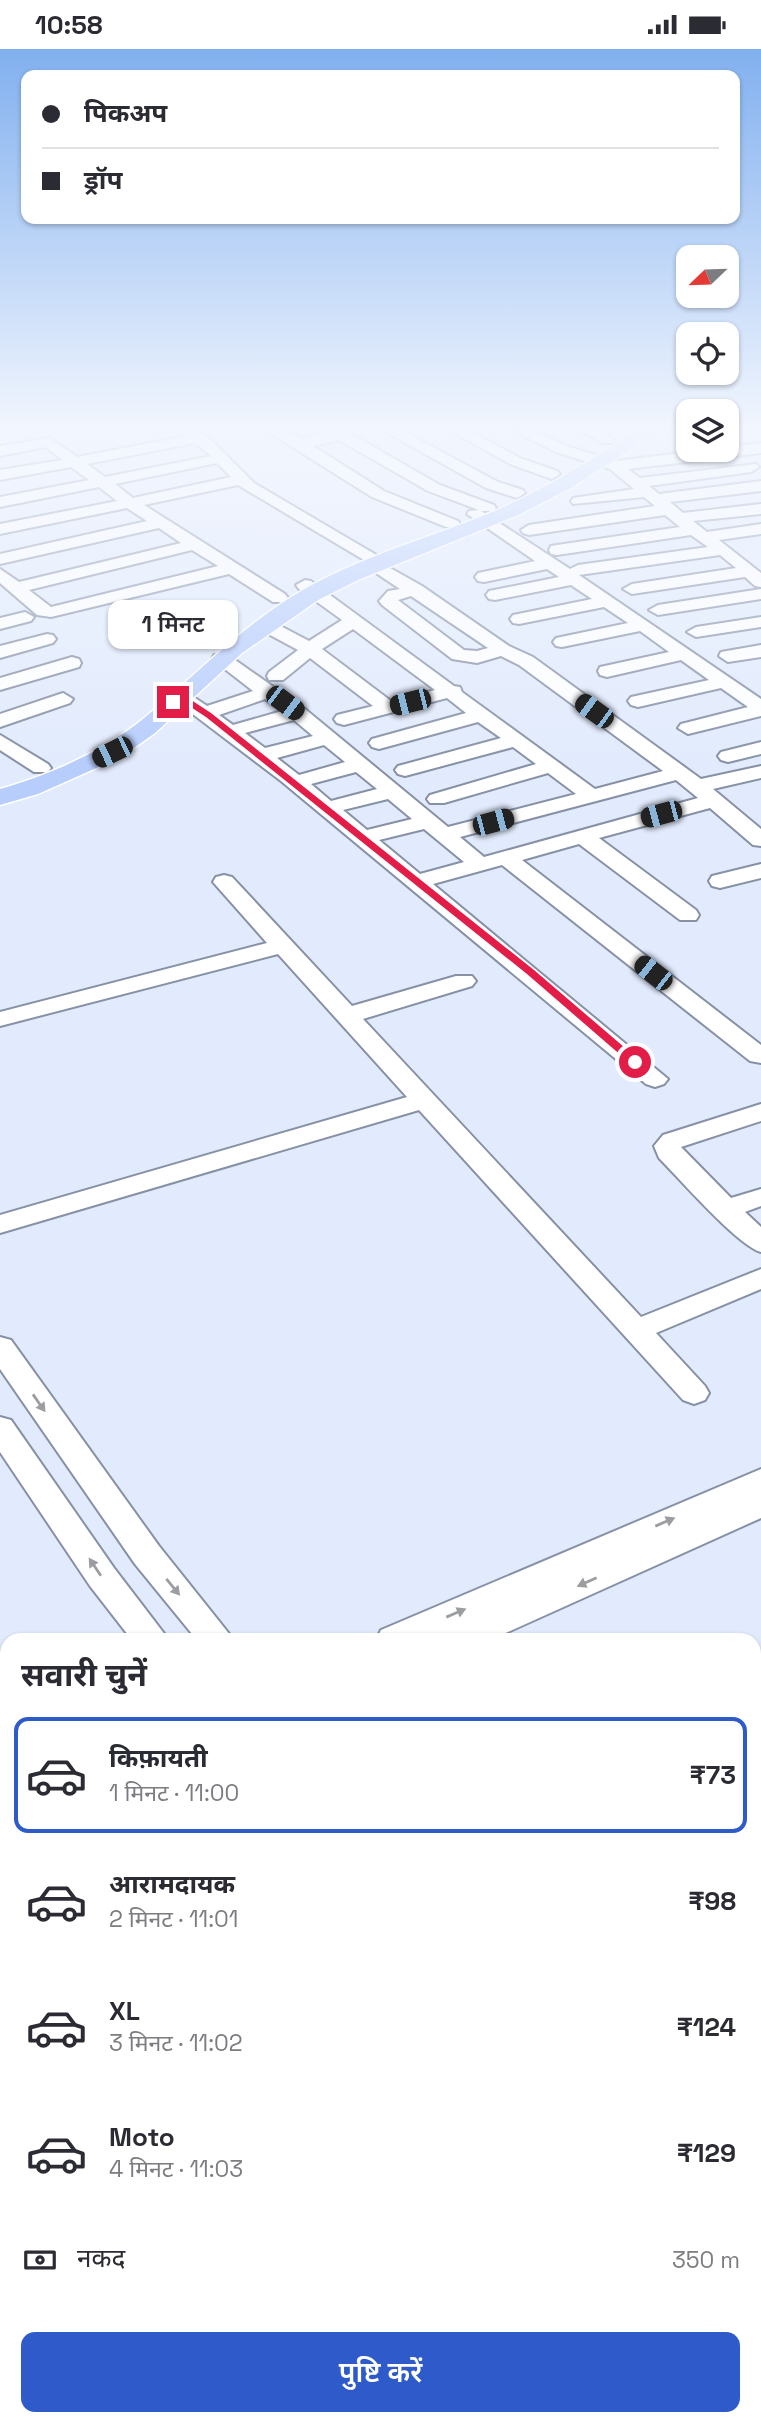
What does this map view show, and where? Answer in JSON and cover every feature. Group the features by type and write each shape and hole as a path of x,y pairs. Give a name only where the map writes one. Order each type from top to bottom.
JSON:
{"main road":[{"path":"0,783 85,749 188,664 279,598 310,588 413,542"},
{"path":"373,560 417,542"},
{"path":"0,797 29,789 112,752 146,728 221,659 310,588"}],"street":[{"path":"0,559 77,542"},
{"path":"192,542 279,598"},
{"path":"342,542 373,560 503,650 526,661 706,793 761,840"},
{"path":"529,542 554,557 607,601 761,709"},
{"path":"484,577 554,557 646,542"},
{"path":"711,542 749,573"},
{"path":"6,593 196,544"},
{"path":"658,610 749,573 761,555"},
{"path":"0,575 6,593 43,611 51,612 232,568"},
{"path":"495,595 576,575 749,573"},
{"path":"632,589 749,573"},
{"path":"310,588 592,796"},
{"path":"416,590 394,596 388,601 459,655 477,657 503,650"},
{"path":"519,619 607,601"},
{"path":"0,624 25,617"},
{"path":"206,713 273,684 310,649 355,620"},
{"path":"696,632 761,622"},
{"path":"265,625 310,649 388,708"},
{"path":"562,642 643,625"},
{"path":"0,652 47,639"},
{"path":"728,656 761,651"},
{"path":"607,671 685,654"},
{"path":"221,659 273,684 298,713 480,865"},
{"path":"0,684 72,663"},
{"path":"638,701 724,682"},
{"path":"344,719 453,691"},
{"path":"179,696 206,713 295,782 530,972 655,1079"},
{"path":"0,721 63,699"},
{"path":"688,728 761,709"},
{"path":"228,732 298,713"},
{"path":"379,743 484,714"},
{"path":"260,755 327,738"},
{"path":"405,769 518,740"},
{"path":"0,741 41,768"},
{"path":"728,756 761,748"},
{"path":"295,782 361,764"},
{"path":"437,799 552,766"},
{"path":"417,883 581,835 761,772"},
{"path":"363,838 436,828 592,796 679,773"},
{"path":"327,808 394,791"},
{"path":"581,835 688,915"},
{"path":"505,857 759,1056"},
{"path":"720,881 761,871"},
{"path":"224,882 694,1392"},
{"path":"0,1005 277,940"},
{"path":"0,1019 277,940"},
{"path":"346,1016 464,981"},
{"path":"0,1208 419,1094"},
{"path":"0,1224 419,1094"},
{"path":"761,1112 673,1141 667,1146 668,1152 761,1243"},
{"path":"726,1209 761,1197"},
{"path":"636,1330 761,1278"},
{"path":"0,1347 147,1555 211,1633"},
{"path":"0,1428 102,1577 146,1633"},
{"path":"409,1633 761,1481"},
{"path":"472,1633 761,1504"}],"route":[{"path":"173,702 179,696 209,715 530,972 635,1062"}]}
